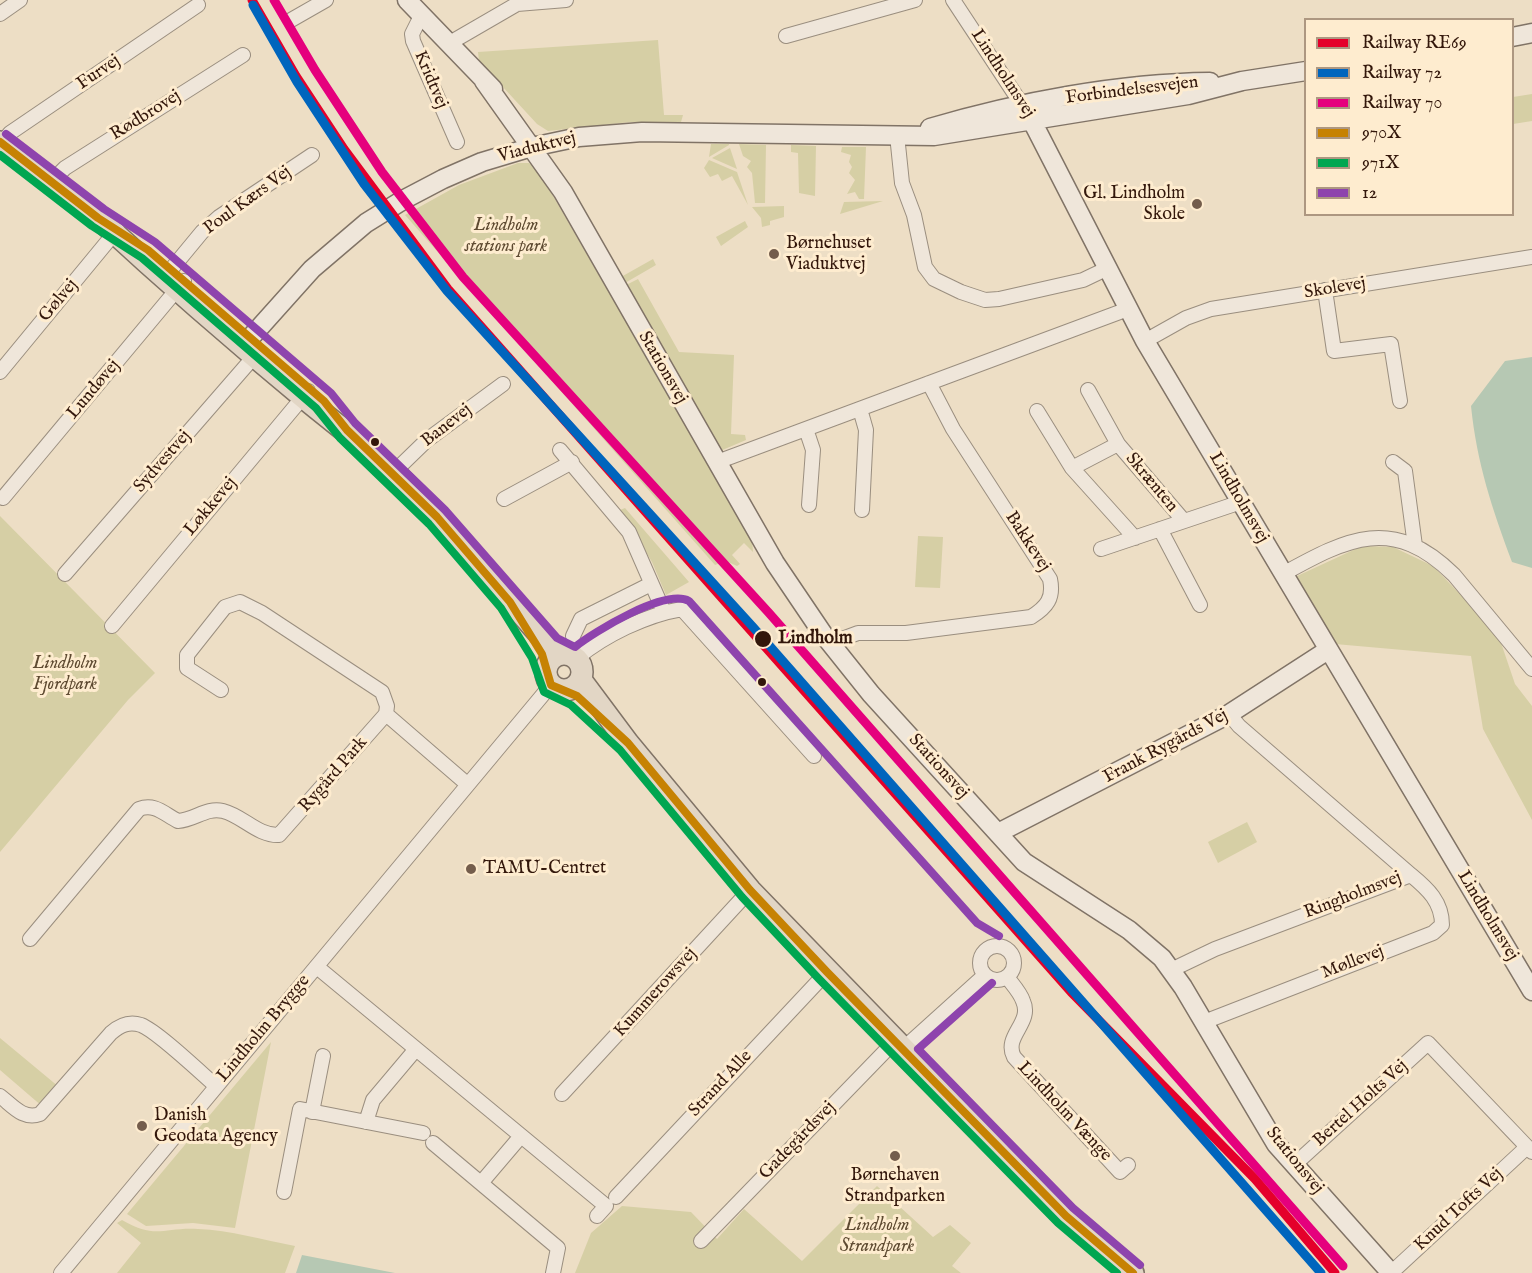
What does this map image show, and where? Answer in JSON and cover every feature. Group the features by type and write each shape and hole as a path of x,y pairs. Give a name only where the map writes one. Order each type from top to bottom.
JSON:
{"main road":[{"path":"2,148 52,181 174,280 306,393 324,401 347,430 394,472 444,525 510,602 564,672 628,743 750,890 1066,1216 1133,1273"}],"street":[{"path":"0,14 20,0"},
{"path":"291,20 326,0"},
{"name":"Stationsvej","path":"407,0 484,81 538,145 790,588 831,643 872,694 1024,862 1142,939 1171,970 1276,1144 1391,1273"},
{"path":"448,44 517,4 566,0"},
{"path":"786,36 915,0"},
{"name":"Lindholmsvej","path":"953,0 1046,144 1106,269 1145,341 1532,991"},
{"name":"Furvej","path":"2,148 10,133 198,5"},
{"name":"Kridtvej","path":"421,16 412,34 413,41 457,142"},
{"path":"1514,37 1532,33"},
{"name":"Rødbrovej","path":"52,181 65,168 243,55"},
{"name":"Forbindelsesvejen","path":"1028,114 1133,87 1186,82 1242,81 1304,71"},
{"name":"Viaduktvej","path":"252,347 312,269 366,223 416,193 469,168 538,145 579,137 642,132 897,135 970,116 1028,114"},
{"path":"897,135 902,183 914,215 925,267 934,279 985,300 999,299 1083,280 1106,269"},
{"name":"Poul Kærs Vej","path":"174,280 202,232 219,217 312,155"},
{"name":"Gølvej","path":"0,372 116,232"},
{"name":"Skolevej","path":"1145,341 1186,318 1211,309 1532,257"},
{"name":"Lundøvej","path":"3,498 174,280"},
{"path":"1325,290 1334,351 1391,344 1400,401"},
{"path":"717,462 1128,309"},
{"name":"Sydvestvej","path":"65,574 252,347"},
{"name":"Bakkevej","path":"831,643 858,633 906,633 1031,617 1042,611 1052,596 1050,579 953,429 929,383"},
{"name":"Banevej","path":"394,472 427,440 504,384"},
{"name":"Skrænten","path":"1088,390 1118,444 1184,521"},
{"name":"Løkkevej","path":"112,626 306,393"},
{"path":"860,409 866,430 862,510"},
{"path":"1037,411 1072,468 1135,538"},
{"path":"806,429 813,450 809,505"},
{"name":"Skrænten","path":"1072,468 1118,444"},
{"path":"560,450 629,532 664,612 682,609 814,756"},
{"path":"504,500 572,462"},
{"path":"1393,462 1406,471 1415,546"},
{"name":"Skrænten","path":"1101,549 1241,502"},
{"name":"Skrænten","path":"1160,529 1200,605"},
{"path":"1283,574 1332,547 1348,541 1380,538 1415,546 1442,563 1454,575 1532,669"},
{"path":"573,636 581,619 651,584"},
{"path":"220,690 187,668 186,655 225,607 240,602 262,613 382,692 387,706 386,714 467,784"},
{"name":"Lindholm Brygge","path":"61,1273 467,784 564,672 602,640 664,612"},
{"name":"Frank Rygårds Vej","path":"998,833 1229,714 1328,650"},
{"name":"Rygård Park","path":"30,939 139,809 151,806 178,821 209,810 226,812 268,834 279,836 386,714"},
{"name":"Ringholmsvej","path":"1171,970 1215,949 1411,875 1239,726 1229,714"},
{"name":"Møllevej","path":"1204,1022 1433,933 1442,926 1438,903 1428,890 1411,875"},
{"name":"Kummerowsvej","path":"562,1094 750,890"},
{"path":"1000,945 1013,956 1014,968 1007,977 995,980 985,975 980,966 981,956 988,947 1000,945"},
{"path":"317,966 606,1206 597,1216"},
{"name":"Strand Alle","path":"616,1197 827,972"},
{"name":"Gadegårdsvej","path":"701,1241 899,1045 985,975"},
{"name":"Lindholm Vænge","path":"1007,977 1023,1001 1025,1014 1022,1026 1011,1040 1010,1051 1014,1058 1120,1172 1128,1164"},
{"path":"0,1096 21,1114 27,1116 40,1114 111,1032 118,1026 133,1023 150,1030 216,1086"},
{"name":"Bertel Holts Vej","path":"1294,1165 1428,1043 1530,1150"},
{"path":"366,1122 373,1100 416,1049"},
{"path":"312,1112 323,1056"},
{"path":"284,1192 300,1109 423,1133"},
{"path":"481,1183 521,1136"},
{"path":"433,1143 558,1248 553,1273"},
{"name":"Knud Tofts Vej","path":"1391,1273 1530,1150"}],"green space":[{"path":"658,40 664,115 683,115 681,122 630,122 548,131 537,124 479,61 478,52"},
{"path":"1532,94 1532,121 1514,124 1514,97"},
{"path":"711,144 729,144 729,145 709,157"},
{"path":"739,144 766,145 765,203 755,203 752,173 747,167 751,161 743,156"},
{"path":"791,145 816,146 815,196 799,193 798,153 791,152"},
{"path":"842,147 866,147 864,199 859,199 855,192 847,194 855,180 849,173 852,167 849,162 851,155 841,152"},
{"path":"730,148 737,169 712,158"},
{"path":"709,160 737,172 748,205 732,176 722,181 718,174 710,177 704,168"},
{"name":"Lindholm stations park","path":"518,163 529,163 538,170 752,539 753,552 744,543 732,555 740,564 737,566 726,561 715,565 405,215 459,185"},
{"path":"883,201 840,214 844,202"},
{"path":"784,206 784,217 770,221 770,225 762,227 761,218 752,207"},
{"path":"745,221 748,227 721,246 716,237"},
{"path":"653,259 656,265 625,283 621,277"},
{"path":"638,279 679,352 734,355 731,434 745,435 746,440 720,451 626,285"},
{"path":"625,508 689,582 666,595 652,562 620,510"},
{"name":"Lindholm Fjordpark","path":"0,516 155,673 128,700 0,852"},
{"path":"918,536 943,537 940,588 915,587"},
{"path":"1362,546 1393,547 1433,566 1498,634 1515,684 1532,706 1532,820 1483,729 1471,656 1335,644 1295,577"},
{"path":"1247,822 1257,842 1218,863 1208,842"},
{"path":"0,1038 59,1087 43,1107 0,1070"},
{"path":"271,1042 235,1228 193,1223 146,1226 127,1214"},
{"name":"Lindholm Strandpark","path":"877,1186 933,1237 950,1225 971,1243 952,1266 961,1273 575,1273 591,1233 622,1206 691,1212 717,1239 744,1209 802,1261"},
{"path":"122,1220 143,1230 210,1230 295,1246 285,1273 117,1273 141,1243 117,1223"}],"shaded area":[{"path":"1532,357 1532,568 1512,562 1486,486 1471,406 1505,361"},
{"path":"302,1255 395,1273 296,1273"}],"rail line":[{"name":"RE69","path":"252,0 296,76 344,149 448,289 1071,992 1255,1179 1335,1273"},
{"name":"70","path":"274,0 315,70 382,172 463,277 769,613 1343,1266"},
{"name":"72","path":"253,5 297,82 364,184 447,291 753,627 1321,1273"}],"transit line":[{"name":"12","path":"6,134 104,209 155,242 331,393 355,423 445,510 557,638 575,647 613,622 647,606 678,599 689,601 977,923 999,936"},
{"name":"970X","path":"0,142 98,218 148,250 324,401 347,430 437,517 510,602 542,654 551,685 577,696 628,743 750,890 827,972 1066,1216 1133,1273"},
{"name":"971X","path":"0,155 92,226 142,258 316,408 340,438 429,524 501,608 532,658 544,692 571,705 620,750 742,897 819,979 1058,1223 1117,1273"},
{"name":"12","path":"992,983 918,1049 1073,1208 1140,1265"}],"place":[{"name":"Gl. Lindholm Skole","path":"1197,204"},
{"name":"Børnehuset Viaduktvej","path":"774,254"},
{"name":"Lindholm","path":"763,639"},
{"name":"TAMU-Centret","path":"471,869"},
{"name":"Danish Geodata Agency","path":"142,1126"},
{"name":"Børnehaven Strandparken","path":"895,1156"}]}
